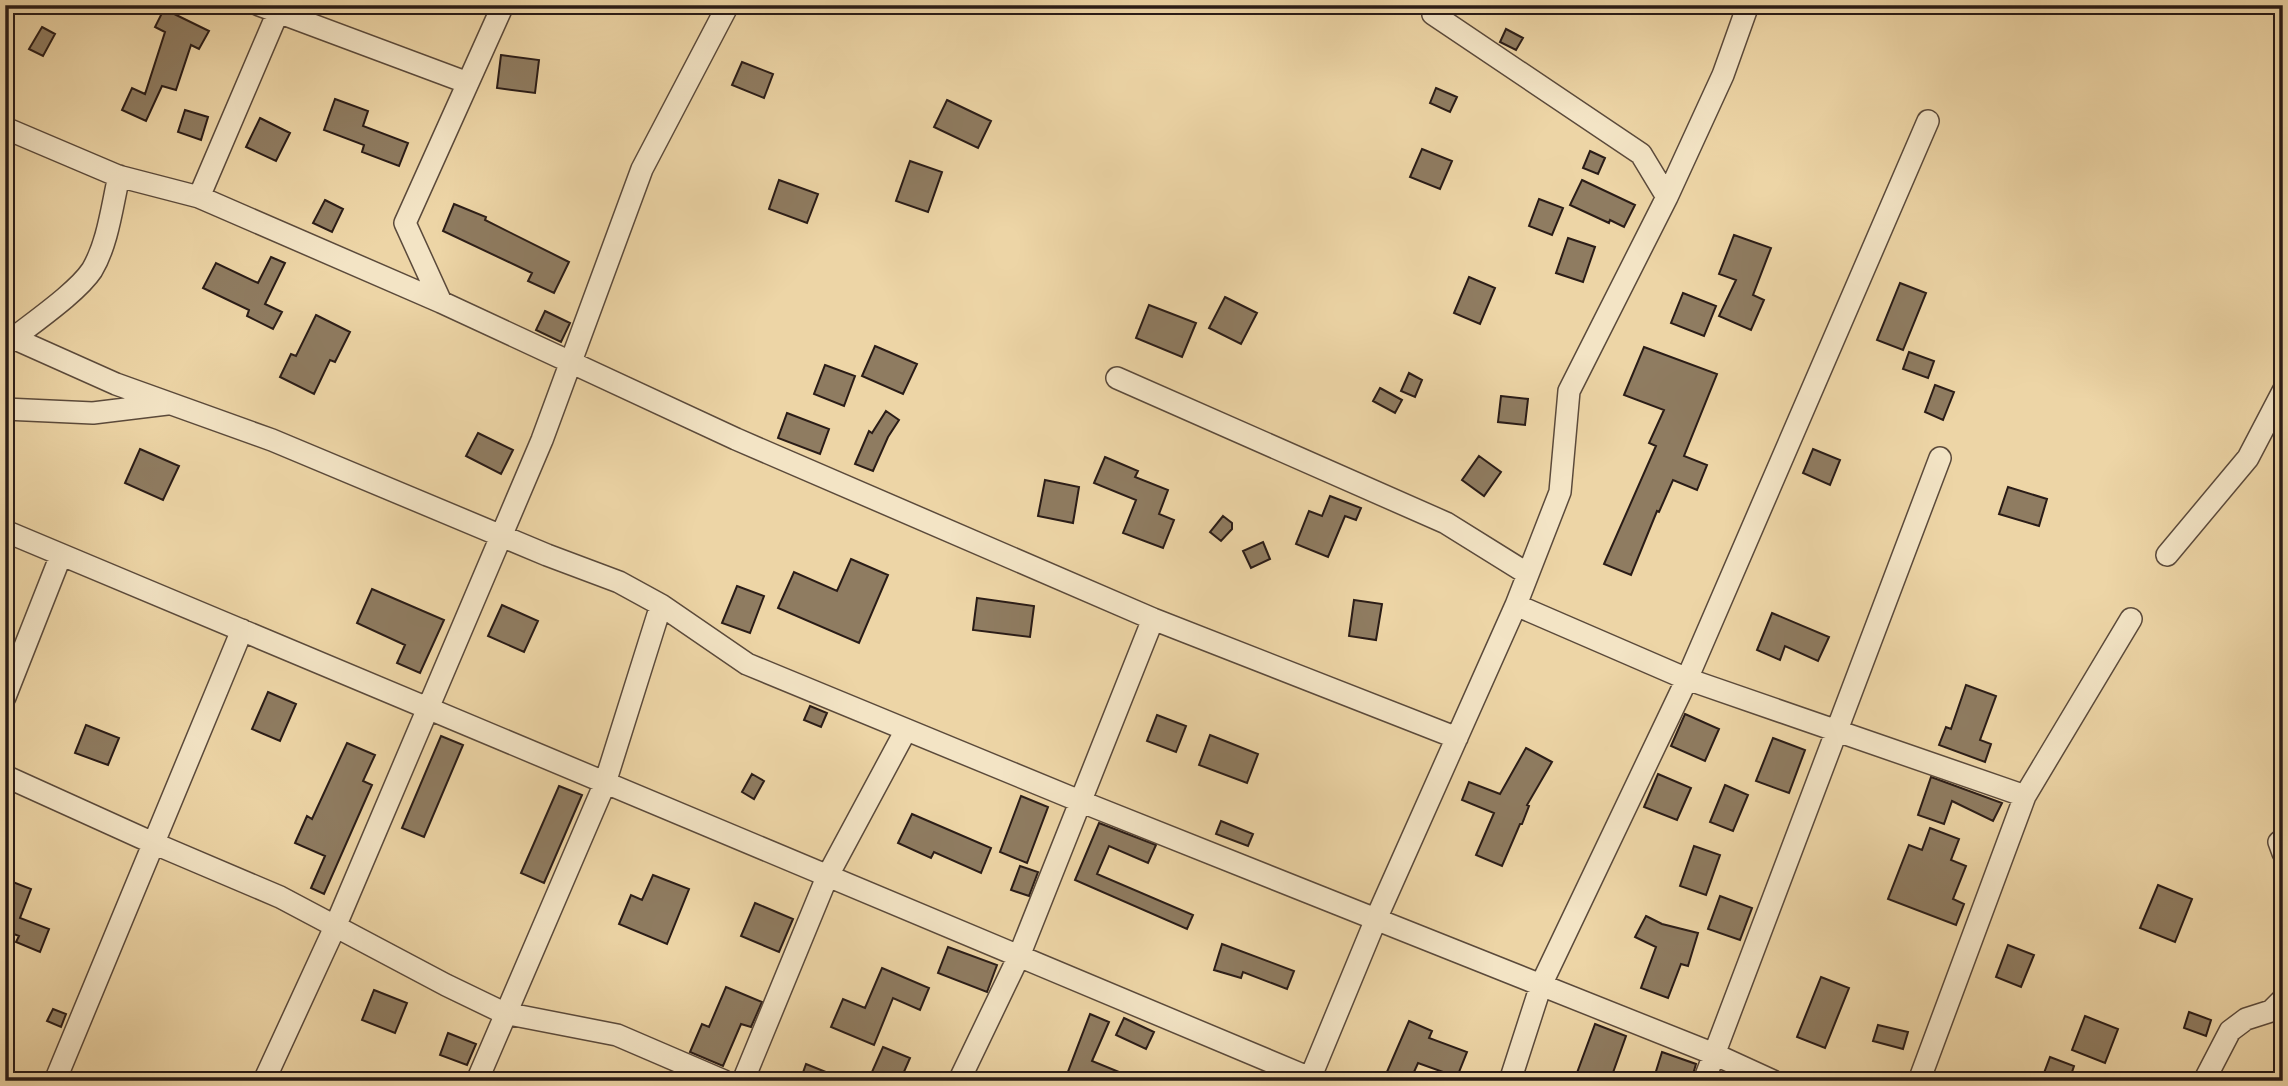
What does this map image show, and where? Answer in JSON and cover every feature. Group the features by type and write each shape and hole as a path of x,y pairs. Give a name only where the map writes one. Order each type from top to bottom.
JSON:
{"street":[{"path":"441,302 405,223 502,5"},
{"path":"264,1081 335,928 542,440 642,169 728,5"},
{"path":"1435,5 1433,14 1641,154 1668,197"},
{"path":"5,531 1312,1080 1376,919 1516,605 1560,492 1569,391 1668,197 1723,75 1748,5"},
{"path":"199,197 269,9 468,83"},
{"path":"1510,1081 1541,985 1687,679 1928,121"},
{"path":"5,128 118,176 199,197 441,302 736,439 1153,619 1457,738"},
{"path":"9,342 75,290 92,269 104,242 118,176"},
{"path":"9,342 272,440 619,582 661,605 747,664 1082,802 1714,1054 1773,1081"},
{"path":"1117,378 1446,523 1528,574"},
{"path":"2167,555 2248,458 2283,391"},
{"path":"5,409 93,413 173,403"},
{"path":"1704,1081 1940,458"},
{"path":"5,697 61,555"},
{"path":"477,1081 605,783 661,605"},
{"path":"1516,605 1687,679 2025,796"},
{"path":"959,1081 1019,956 1153,619"},
{"path":"1919,1081 2025,796 2131,619"},
{"path":"55,1081 242,630"},
{"path":"743,1081 827,877 906,730"},
{"path":"5,776 153,844 280,897 335,928 504,1013 617,1035 724,1081"},
{"path":"2204,1081 2230,1031 2246,1019 2271,1011 2283,999"}],"building":[{"path":"164,9 209,31 199,49 191,45 176,90 162,86 146,121 122,110 132,88 145,94 165,32 155,27"},
{"path":"42,27 55,34 43,56 29,49"},
{"path":"1506,29 1523,38 1516,50 1500,42"},
{"path":"501,55 539,60 535,93 497,88"},
{"path":"742,62 773,74 764,98 732,85"},
{"path":"1436,88 1457,97 1450,112 1430,103"},
{"path":"335,99 368,111 363,126 408,143 399,166 362,152 364,145 324,130"},
{"path":"947,100 991,121 978,148 934,127"},
{"path":"185,110 208,117 201,140 178,132"},
{"path":"260,118 290,133 276,161 246,147"},
{"path":"1422,149 1452,161 1440,189 1410,177"},
{"path":"1590,151 1605,158 1598,174 1583,168"},
{"path":"910,161 942,172 928,212 896,201"},
{"path":"779,180 818,194 807,223 769,209"},
{"path":"1582,180 1635,205 1624,227 1570,205"},
{"path":"1539,199 1563,208 1552,235 1529,226"},
{"path":"325,200 343,209 332,232 313,223"},
{"path":"454,204 486,217 485,220 569,262 554,293 528,281 532,273 443,231"},
{"path":"1734,235 1771,248 1753,295 1764,300 1751,330 1719,316 1736,280 1719,274"},
{"path":"1568,238 1595,247 1583,282 1556,273"},
{"path":"271,257 285,263 265,304 282,312 273,329 247,316 249,310 203,288 216,263 258,283"},
{"path":"1469,277 1495,288 1480,324 1454,313"},
{"path":"1900,283 1926,293 1903,350 1877,340"},
{"path":"1683,293 1716,306 1704,336 1671,323"},
{"path":"1225,297 1257,313 1241,344 1209,328"},
{"path":"1149,305 1196,323 1182,357 1136,338"},
{"path":"545,311 570,323 561,342 536,330"},
{"path":"316,315 350,332 335,362 330,360 314,394 280,377 291,354 296,356"},
{"path":"875,346 917,364 903,394 862,376"},
{"path":"1644,347 1717,374 1684,456 1707,465 1697,490 1673,480 1631,575 1604,564 1656,446 1649,443 1664,410 1624,395"},
{"path":"1909,352 1934,361 1928,378 1903,369"},
{"path":"825,365 855,376 844,406 814,394"},
{"path":"1409,373 1422,380 1415,397 1401,391"},
{"path":"1935,385 1954,392 1943,420 1925,412"},
{"path":"1380,388 1402,400 1395,413 1373,401"},
{"path":"1501,396 1528,399 1525,425 1498,422"},
{"path":"886,411 899,420 873,471 855,464 869,431 872,433"},
{"path":"787,413 829,429 820,454 778,438"},
{"path":"478,433 513,450 501,474 466,456"},
{"path":"140,449 179,466 163,500 125,483"},
{"path":"1813,449 1840,460 1830,485 1803,473"},
{"path":"1479,456 1501,472 1484,496 1462,480"},
{"path":"1105,457 1138,471 1135,477 1168,490 1159,514 1174,520 1163,548 1123,533 1136,500 1094,483"},
{"path":"1045,480 1079,487 1073,523 1038,516"},
{"path":"2008,487 2047,499 2039,526 1999,514"},
{"path":"1330,496 1361,508 1356,520 1345,516 1328,557 1296,544 1309,511 1322,516"},
{"path":"1223,516 1232,523 1232,529 1221,541 1210,532"},
{"path":"1263,542 1270,559 1251,568 1243,551"},
{"path":"851,559 888,575 859,643 778,608 794,572 837,591"},
{"path":"737,586 764,596 750,633 722,623"},
{"path":"372,589 444,620 420,673 397,663 405,645 357,623"},
{"path":"977,598 1034,606 1030,637 973,630"},
{"path":"1354,600 1382,604 1376,640 1349,636"},
{"path":"502,605 538,621 524,652 488,636"},
{"path":"1772,613 1829,637 1818,661 1785,646 1780,660 1757,650"},
{"path":"1966,685 1996,696 1980,740 1991,744 1985,762 1939,745 1946,727 1951,729"},
{"path":"268,692 296,704 280,741 252,729"},
{"path":"810,706 827,713 821,727 804,720"},
{"path":"1685,714 1719,729 1705,761 1671,746"},
{"path":"1157,715 1186,726 1176,752 1147,741"},
{"path":"86,725 119,738 108,765 75,753"},
{"path":"1210,735 1258,754 1247,783 1199,765"},
{"path":"441,736 463,745 424,837 402,828"},
{"path":"1773,738 1805,750 1789,793 1756,781"},
{"path":"347,743 375,755 363,781 372,785 324,894 311,888 325,856 295,843 307,816 312,819"},
{"path":"1526,748 1552,762 1527,805 1529,806 1522,824 1502,866 1476,855 1494,813 1462,800 1469,782 1500,794"},
{"path":"752,774 764,781 754,799 742,792"},
{"path":"1658,774 1691,788 1677,820 1644,807"},
{"path":"1931,777 2002,803 1993,821 1952,801 1944,824 1918,815"},
{"path":"1725,785 1748,795 1733,831 1710,822"},
{"path":"559,786 582,795 544,883 521,873"},
{"path":"1021,796 1048,807 1027,863 1000,852"},
{"path":"912,814 991,848 981,873 934,852 931,858 898,843"},
{"path":"1221,821 1253,834 1248,846 1216,834"},
{"path":"1099,823 1156,845 1148,863 1109,846 1097,874 1193,915 1187,929 1075,880"},
{"path":"1930,828 1959,839 1951,860 1966,866 1953,899 1964,904 1956,925 1888,899 1909,845 1922,850"},
{"path":"1694,846 1720,855 1706,895 1680,886"},
{"path":"1020,866 1038,872 1029,896 1011,890"},
{"path":"653,875 689,889 667,944 619,924 631,895 642,900"},
{"path":"5,879 31,889 20,918 49,929 40,952 16,942 19,936 14,934 5,953"},
{"path":"2158,885 2192,899 2175,942 2140,928"},
{"path":"1720,896 1752,908 1740,940 1708,929"},
{"path":"755,903 793,919 779,952 741,936"},
{"path":"1646,916 1662,924 1698,933 1688,966 1681,964 1668,998 1641,988 1656,947 1635,937"},
{"path":"1222,944 1294,971 1287,989 1243,972 1241,978 1214,970"},
{"path":"2008,945 2034,955 2021,987 1996,977"},
{"path":"948,947 997,965 987,992 938,973"},
{"path":"882,968 929,988 920,1010 893,998 874,1045 831,1027 843,999 865,1008"},
{"path":"1821,977 1849,988 1825,1048 1797,1037"},
{"path":"726,987 762,1002 751,1027 741,1024 723,1066 690,1052 702,1024 709,1027"},
{"path":"374,990 407,1003 395,1033 362,1020"},
{"path":"53,1009 66,1014 61,1027 47,1021"},
{"path":"2189,1012 2211,1020 2206,1036 2184,1028"},
{"path":"1090,1014 1109,1022 1092,1061 1141,1081 1077,1081 1066,1077"},
{"path":"2085,1016 2118,1029 2105,1063 2072,1050"},
{"path":"1124,1018 1154,1032 1146,1049 1116,1035"},
{"path":"1409,1021 1432,1031 1429,1038 1467,1052 1457,1077 1418,1063 1410,1081 1383,1081"},
{"path":"1595,1024 1626,1036 1610,1081 1574,1081"},
{"path":"1878,1025 1908,1032 1903,1049 1873,1041"},
{"path":"448,1033 476,1044 467,1065 440,1055"},
{"path":"883,1047 910,1058 900,1081 868,1081"},
{"path":"1662,1052 1696,1064 1691,1081 1653,1081"},
{"path":"2050,1057 2074,1066 2069,1081 2041,1081"},
{"path":"806,1064 846,1080 800,1081"}]}
